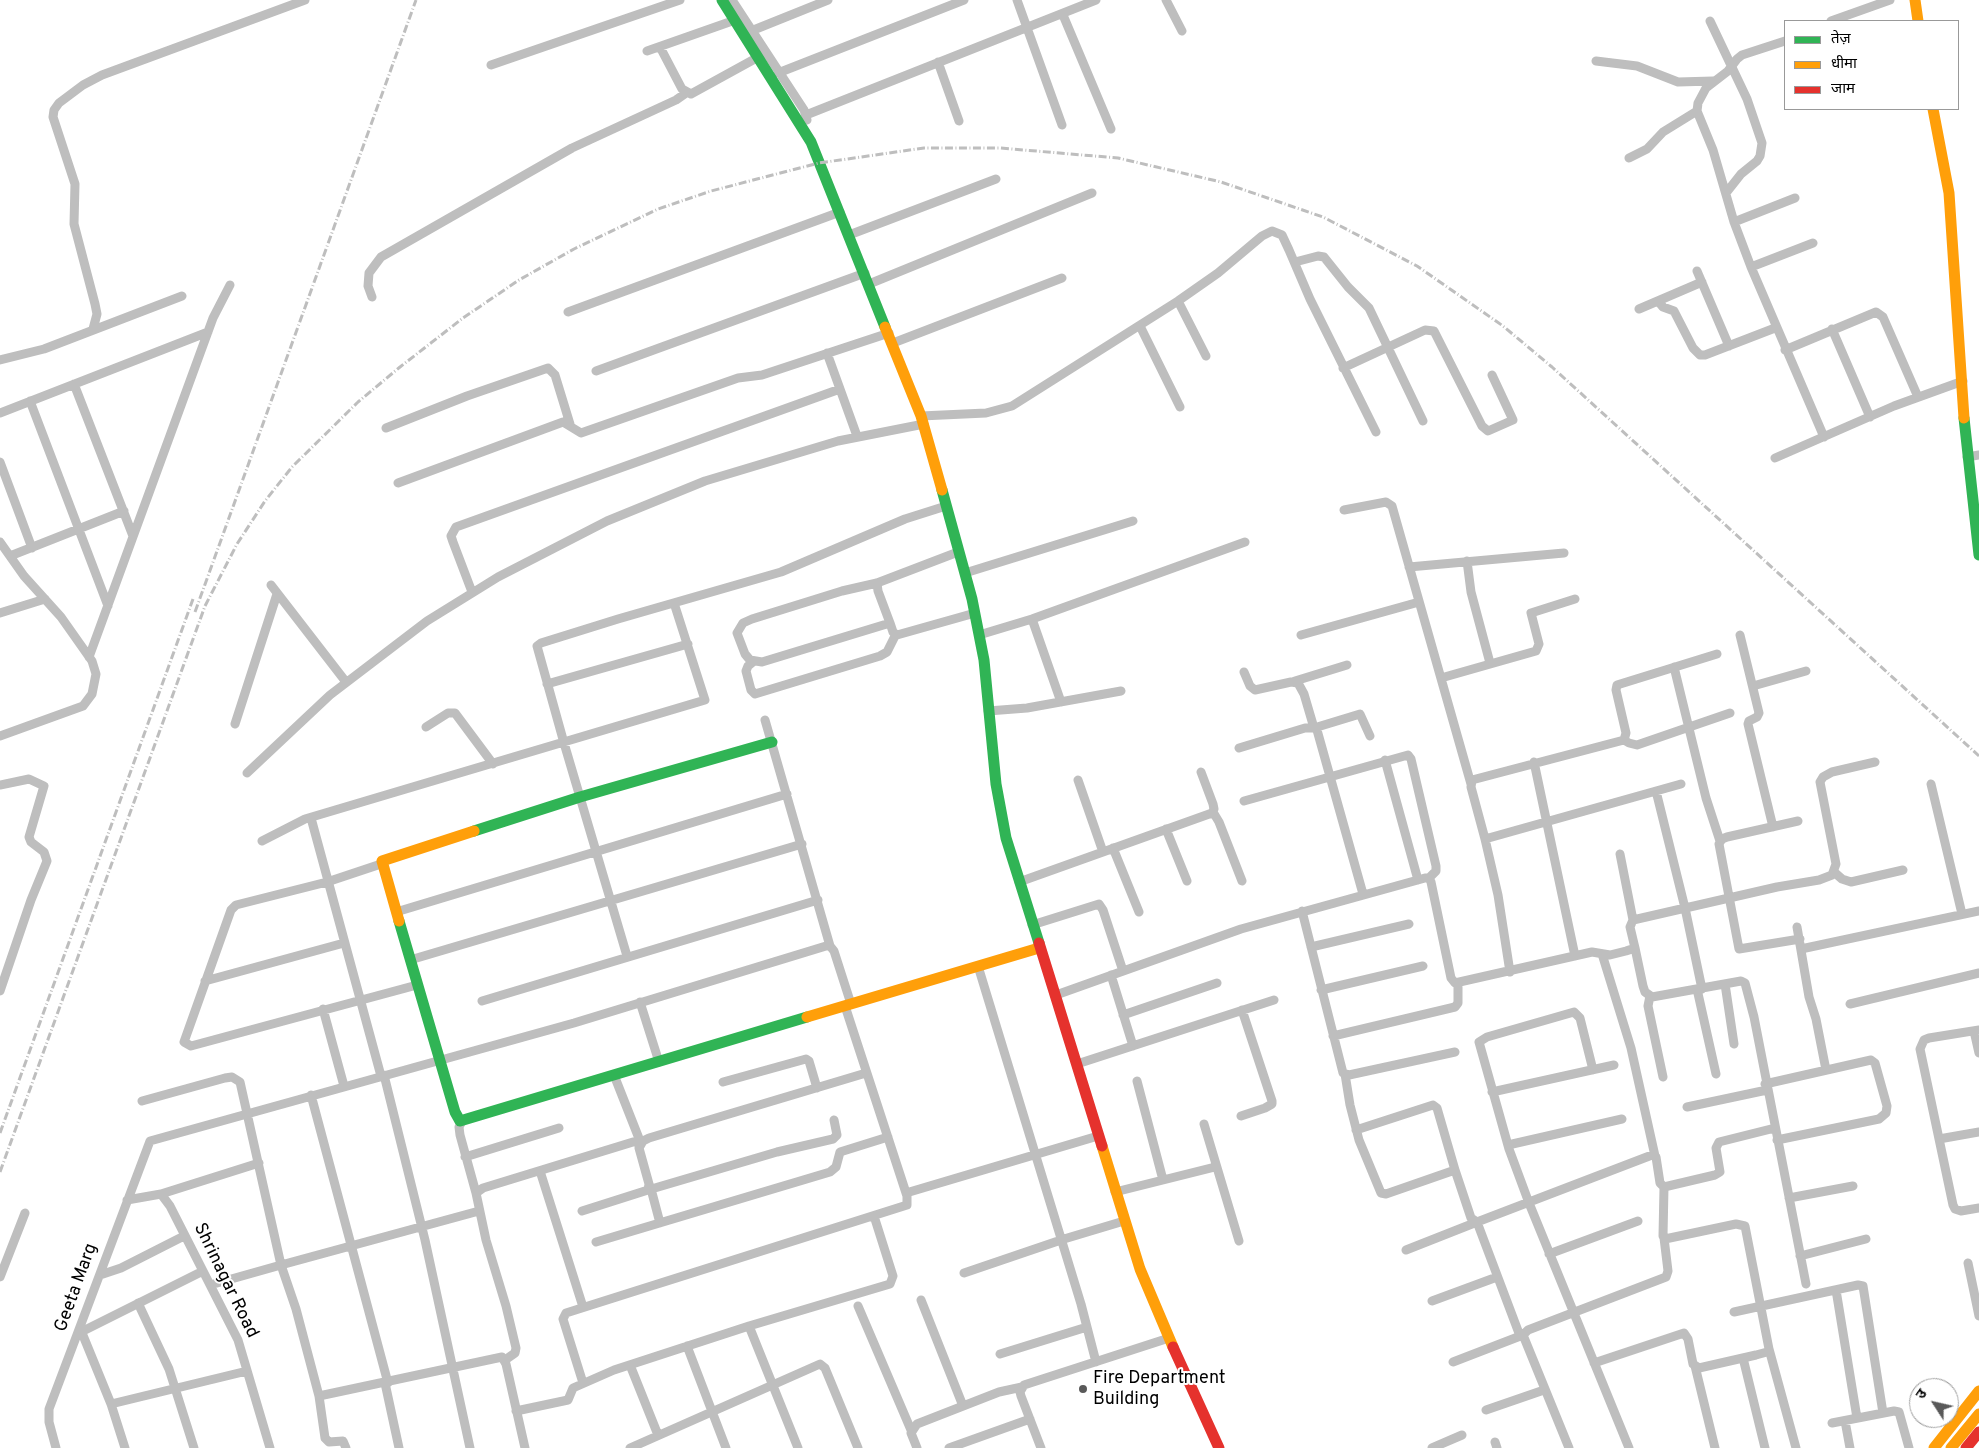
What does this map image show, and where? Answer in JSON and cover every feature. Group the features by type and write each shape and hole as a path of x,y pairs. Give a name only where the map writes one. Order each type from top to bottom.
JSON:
{"street":[{"path":"94,328 97,314 74,224 75,184 53,118 54,110 58,103 83,85 102,76 304,0"},
{"path":"491,65 680,0"},
{"path":"722,0 792,115 811,142 865,272 922,420 975,613 996,784 1006,838 1140,1269 1219,1448"},
{"path":"732,0 750,31 806,114 806,122 802,129"},
{"path":"750,31 828,0"},
{"path":"1016,0 1062,125"},
{"path":"806,114 1027,29 1096,0"},
{"path":"1166,0 1182,31"},
{"path":"1834,20 1890,0"},
{"path":"1914,0 1918,20"},
{"path":"778,73 959,1"},
{"path":"1063,14 1111,129"},
{"path":"647,51 743,18"},
{"path":"1710,21 1747,99 1762,150 1757,161 1741,174 1726,192"},
{"path":"1784,41 1742,55 1732,67 1713,81 1701,95 1698,111 1726,192 1734,222 1751,267 1775,328 1824,437"},
{"path":"660,46 682,89 686,93"},
{"path":"372,298 368,286 369,273 382,257 572,148 676,100 686,93 697,92 765,53"},
{"path":"1596,61 1638,66 1678,82 1713,81"},
{"path":"938,62 959,121"},
{"path":"1933,110 1949,192 1967,457 1979,555"},
{"path":"1629,158 1647,149 1662,132 1698,111"},
{"path":"849,235 996,179"},
{"path":"869,284 1092,193"},
{"path":"1734,222 1795,198"},
{"path":"568,312 840,212"},
{"path":"247,773 301,720 346,682 427,622 472,592 607,521 652,502 768,460 922,420 1004,409 1039,390 1178,301 1218,273 1268,232 1278,232 1282,236 1310,300 1376,432"},
{"path":"1751,267 1813,243"},
{"path":"1295,262 1318,256 1324,257 1348,287 1369,308 1423,421"},
{"path":"1697,271 1729,346"},
{"path":"596,371 865,272"},
{"path":"386,428 466,396 548,368 555,374 570,424 578,433 581,433 738,378 762,375 827,353 891,338 1062,278"},
{"path":"1639,309 1702,282"},
{"path":"89,657 216,309 230,284"},
{"path":"0,360 44,349 94,328 182,296"},
{"path":"1178,301 1206,356"},
{"path":"1658,301 1662,306 1674,311 1693,348 1700,355 1775,328"},
{"path":"1785,350 1872,313 1880,314 1918,396"},
{"path":"1140,326 1180,407"},
{"path":"1832,329 1870,417"},
{"path":"1343,368 1425,330 1434,331 1482,426 1488,431 1508,424 1513,420 1492,375"},
{"path":"0,413 208,332"},
{"path":"827,353 857,436"},
{"path":"1775,458 1918,396 1963,381"},
{"path":"74,384 133,536"},
{"path":"472,592 451,536 456,527 840,389"},
{"path":"30,401 108,606"},
{"path":"398,483 563,422 570,424"},
{"path":"1967,457 1979,455"},
{"path":"0,462 32,548"},
{"path":"1344,510 1386,502 1390,503 1485,838 1496,887 1510,972"},
{"path":"627,956 537,650 542,643 781,572 905,519 946,506"},
{"path":"10,556 124,511"},
{"path":"965,572 1133,521"},
{"path":"0,542 24,576 46,599 89,657 95,667 96,682 86,704 0,736"},
{"path":"979,634 1032,619 1245,542"},
{"path":"890,623 762,662 754,661 745,654 737,633 744,623 833,593 877,583 958,552"},
{"path":"1409,567 1564,553"},
{"path":"1467,561 1470,592 1490,663"},
{"path":"877,583 878,591 896,634"},
{"path":"271,585 346,682"},
{"path":"235,724 277,594"},
{"path":"0,613 46,599"},
{"path":"1441,678 1536,650 1539,644 1531,613 1575,599"},
{"path":"1301,635 1419,602"},
{"path":"262,841 310,818 705,700 674,603"},
{"path":"896,634 904,634 975,613"},
{"path":"1032,619 1061,702"},
{"path":"754,661 748,666 746,671 751,690 755,694 880,656 887,652 896,634"},
{"path":"1740,635 1759,715 1749,721 1748,724 1773,827"},
{"path":"547,684 688,644"},
{"path":"1624,740 1626,733 1616,690 1617,685 1717,654"},
{"path":"1244,672 1250,686 1255,690 1295,681 1347,665"},
{"path":"1674,667 1720,841 1728,898 1739,949 1800,938"},
{"path":"1753,686 1806,671"},
{"path":"1295,681 1301,686 1314,728 1318,733 1363,894"},
{"path":"988,712 1061,702 1121,691"},
{"path":"426,727 448,713 455,713 494,764"},
{"path":"1471,784 1476,777 1624,740 1637,745 1730,713"},
{"path":"1239,748 1360,714 1370,736"},
{"path":"583,1383 563,1319 566,1313 907,1205 906,1193 866,1073 834,951 830,946 788,794 765,720"},
{"path":"417,985 188,1045 184,1042 231,910 236,905 327,882 381,864 385,858 580,797 772,742"},
{"path":"1056,995 1241,930 1363,894 1429,878 1436,871 1411,759 1406,754 1244,801"},
{"path":"1385,760 1418,880"},
{"path":"1534,762 1545,822 1575,956"},
{"path":"1633,920 1728,898 1828,878 1834,872 1836,864 1820,782 1823,777 1832,772 1875,762"},
{"path":"1201,772 1214,804 1213,812 1220,822 1242,882"},
{"path":"0,785 29,779 44,786 29,837 31,842 44,852 47,861 31,900 0,991"},
{"path":"1078,780 1103,852"},
{"path":"1485,838 1681,784"},
{"path":"1931,784 1962,914"},
{"path":"1656,791 1685,908 1716,1074"},
{"path":"396,912 788,794"},
{"path":"1019,882 1213,812"},
{"path":"310,818 422,1227 454,1367 470,1448"},
{"path":"1720,841 1727,837 1798,821"},
{"path":"1166,829 1187,881"},
{"path":"410,960 802,844"},
{"path":"1113,848 1139,912"},
{"path":"1620,854 1633,920 1630,927 1643,986 1650,996 1648,1006 1663,1077"},
{"path":"381,864 457,1117 462,1121"},
{"path":"1834,872 1842,880 1851,882 1903,870"},
{"path":"1333,1036 1451,1008 1458,1002 1458,984 1451,978 1437,903 1429,878"},
{"path":"482,1000 818,900"},
{"path":"1032,925 1099,904 1103,910 1123,971"},
{"path":"1302,911 1333,1036 1345,1074 1356,1130 1377,1185 1383,1194 1455,1170"},
{"path":"1802,949 1979,911"},
{"path":"1311,947 1409,924"},
{"path":"1797,927 1809,997 1816,1019 1826,1070"},
{"path":"205,981 344,943"},
{"path":"247,1112 441,1061 830,946"},
{"path":"505,1360 515,1353 516,1348 465,1157 459,1128 462,1121 1039,948"},
{"path":"1458,984 1592,952 1610,955 1635,948"},
{"path":"1453,1362 1521,1335 1528,1330 1666,1277 1668,1271 1664,1238 1664,1187 1660,1183 1631,1048 1602,954"},
{"path":"978,966 1062,1240 1096,1362"},
{"path":"1321,990 1423,966"},
{"path":"1850,1004 1979,973"},
{"path":"1110,975 1133,1046"},
{"path":"1650,996 1655,997 1740,981 1745,983 1754,1017 1766,1087 1806,1284"},
{"path":"1123,1014 1217,983"},
{"path":"1725,984 1734,1044"},
{"path":"1077,1064 1274,1000"},
{"path":"640,1002 659,1062"},
{"path":"323,1009 344,1086"},
{"path":"1241,1116 1269,1106 1272,1100 1242,1010"},
{"path":"1593,1070 1580,1018 1574,1012 1481,1040 1478,1046 1508,1145 1529,1203 1629,1448"},
{"path":"1979,1053 1977,1031 1929,1038 1921,1044 1920,1049 1955,1209 1961,1211 1979,1208"},
{"path":"1345,1074 1392,1067 1454,1052"},
{"path":"723,1082 806,1059 809,1061 817,1088"},
{"path":"1687,1107 1826,1070 1867,1060 1874,1061 1886,1106 1886,1113 1879,1119 1777,1140"},
{"path":"1492,1092 1614,1065"},
{"path":"476,1193 484,1188 866,1073"},
{"path":"614,1074 641,1141 639,1148 660,1222"},
{"path":"142,1101 232,1077 240,1082 281,1265 296,1309 319,1396 325,1438 329,1442 343,1441 346,1448"},
{"path":"1137,1081 1163,1180"},
{"path":"311,1095 386,1383 399,1448"},
{"path":"1356,1130 1433,1105 1437,1108 1471,1218 1477,1222 1497,1277 1569,1448"},
{"name":"Geeta Marg","path":"56,1448 48,1415 150,1140 247,1112"},
{"path":"1508,1145 1622,1119"},
{"path":"582,1211 777,1152 833,1138 837,1135 834,1120"},
{"path":"1204,1124 1215,1167 1239,1241"},
{"path":"465,1157 559,1128"},
{"path":"1664,1187 1718,1174 1720,1167 1716,1148 1719,1142 1775,1128"},
{"path":"1939,1139 1979,1132"},
{"path":"906,1193 1098,1136"},
{"path":"596,1242 830,1172 836,1167 840,1152 888,1137"},
{"path":"1406,1250 1655,1156"},
{"path":"127,1200 161,1194 259,1164"},
{"path":"1115,1192 1215,1167"},
{"path":"540,1171 583,1307"},
{"path":"1789,1198 1853,1186"},
{"name":"Shrinagar Road","path":"161,1194 170,1206 238,1340 270,1448"},
{"path":"210,1285 479,1211"},
{"path":"0,1277 25,1213"},
{"path":"516,1411 568,1400 572,1389 630,1365 749,1326 890,1284 893,1276 874,1216"},
{"path":"964,1273 1124,1221"},
{"path":"1549,1254 1638,1221"},
{"path":"1664,1238 1668,1239 1742,1224 1747,1233 1769,1349 1796,1448"},
{"path":"100,1275 129,1264 184,1236"},
{"path":"1800,1256 1866,1239"},
{"path":"1968,1263 1979,1316"},
{"path":"124,1448 111,1404 80,1330 203,1271"},
{"path":"1432,1301 1497,1277"},
{"path":"1734,1312 1858,1285 1864,1286 1883,1413"},
{"path":"1836,1290 1857,1418"},
{"path":"921,1300 963,1406"},
{"path":"138,1303 176,1387 194,1448"},
{"path":"858,1306 917,1448"},
{"path":"749,1326 774,1384 798,1448"},
{"path":"1000,1354 1087,1327"},
{"path":"1594,1363 1684,1333 1688,1339 1715,1448"},
{"path":"911,1430 917,1424 1012,1388 1022,1387 1169,1338"},
{"path":"687,1346 710,1412 726,1448"},
{"path":"1695,1366 1709,1366 1767,1352 1769,1349"},
{"path":"319,1396 499,1357 505,1360"},
{"path":"1743,1358 1765,1448"},
{"path":"505,1360 525,1448"},
{"path":"630,1365 658,1435"},
{"path":"630,1448 817,1365 824,1366 858,1448"},
{"path":"111,1404 247,1371"},
{"path":"1022,1387 1021,1396 1041,1448"},
{"path":"1486,1410 1544,1390"},
{"path":"1934,1448 1979,1391"},
{"path":"1832,1423 1883,1413 1899,1412 1909,1448"},
{"path":"1951,1448 1979,1414"},
{"path":"949,1448 1030,1419"},
{"path":"1844,1421 1850,1448"},
{"path":"1966,1448 1979,1432"},
{"path":"1432,1448 1462,1435"},
{"path":"1976,1448 1979,1444"}],"railway":[{"path":"195,612 416,0"},
{"path":"0,1172 205,606 237,544 265,501 292,467 358,402 400,367 463,318 519,280 574,249 658,209 711,191 819,163 924,148 1000,148 1118,158 1221,182 1323,217 1417,266 1503,326 1552,367 1979,756"},
{"path":"0,1133 193,599"}],"traffic: fast":[{"path":"722,0 811,142 885,327"},
{"path":"1964,418 1979,555"},
{"path":"942,490 972,599 984,660 996,784 1006,838 1039,943"},
{"path":"474,831 580,797 772,742"},
{"path":"399,921 455,1112 460,1121 807,1017"}],"traffic: slow":[{"path":"1915,0 1918,20"},
{"path":"1933,110 1949,193 1964,418"},
{"path":"885,327 921,416 942,490"},
{"path":"399,921 382,861 474,831"},
{"path":"807,1017 1039,948"},
{"path":"1102,1146 1140,1269 1173,1347"},
{"path":"1934,1448 1979,1391"},
{"path":"1951,1448 1979,1414"}],"traffic: jam":[{"path":"1039,943 1102,1146"},
{"path":"1173,1347 1219,1448"},
{"path":"1966,1448 1979,1432"}],"place":[{"name":"Fire Department Building","path":"1083,1389"}]}
